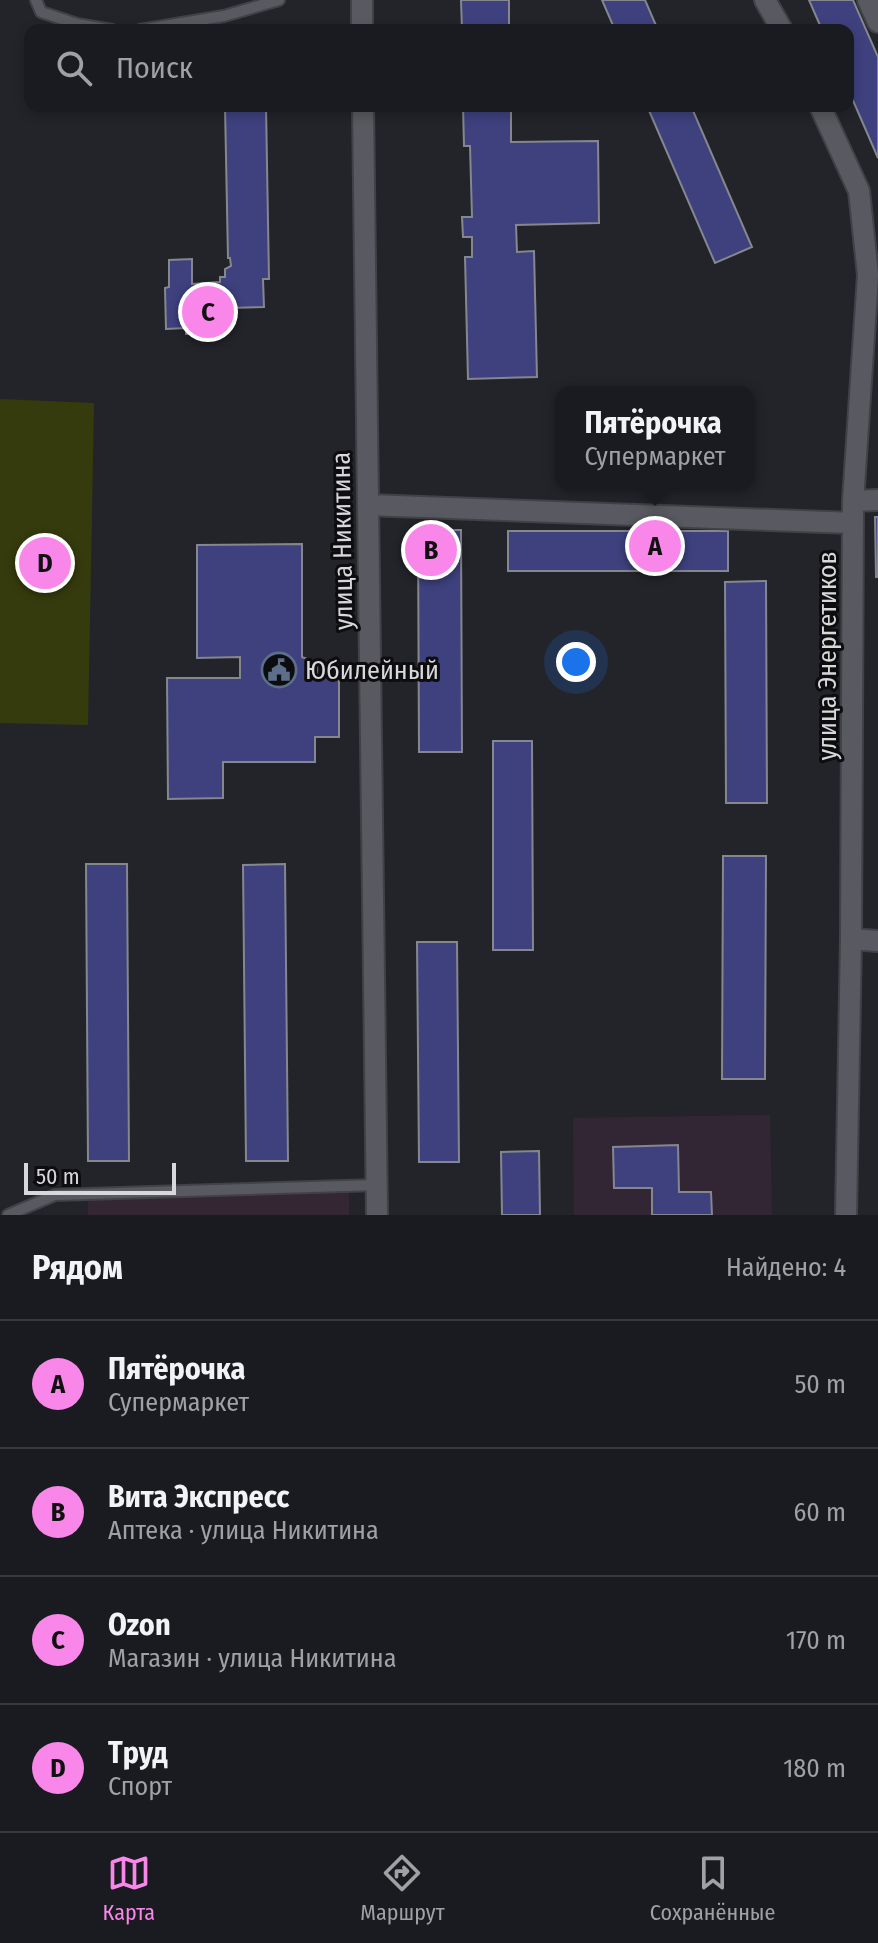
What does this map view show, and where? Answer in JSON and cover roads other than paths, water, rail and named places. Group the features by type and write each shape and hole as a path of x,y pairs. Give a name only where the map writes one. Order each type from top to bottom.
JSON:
{"street":[{"path":"362,0 362,24"},
{"path":"765,0 779,24"},
{"path":"868,0 878,22"},
{"name":"улица Никитина","path":"363,112 377,1215"},
{"name":"улица Энергетиков","path":"823,112 859,191 873,273 853,501 846,1215"},
{"path":"853,501 878,500"},
{"path":"368,505 853,523"},
{"path":"851,939 878,941"}],"lane":[{"path":"36,0 41,12 77,24"},
{"path":"176,24 224,16 279,0"},
{"path":"8,1215 55,1195 377,1185"}],"place":[{"name":"Ozon","path":"208,312"},
{"name":"Пятёрочка","path":"655,546"},
{"name":"Вита Экспресс","path":"431,550"},
{"name":"Труд","path":"45,563"},
{"name":"Юбилейный","path":"279,670"}]}
